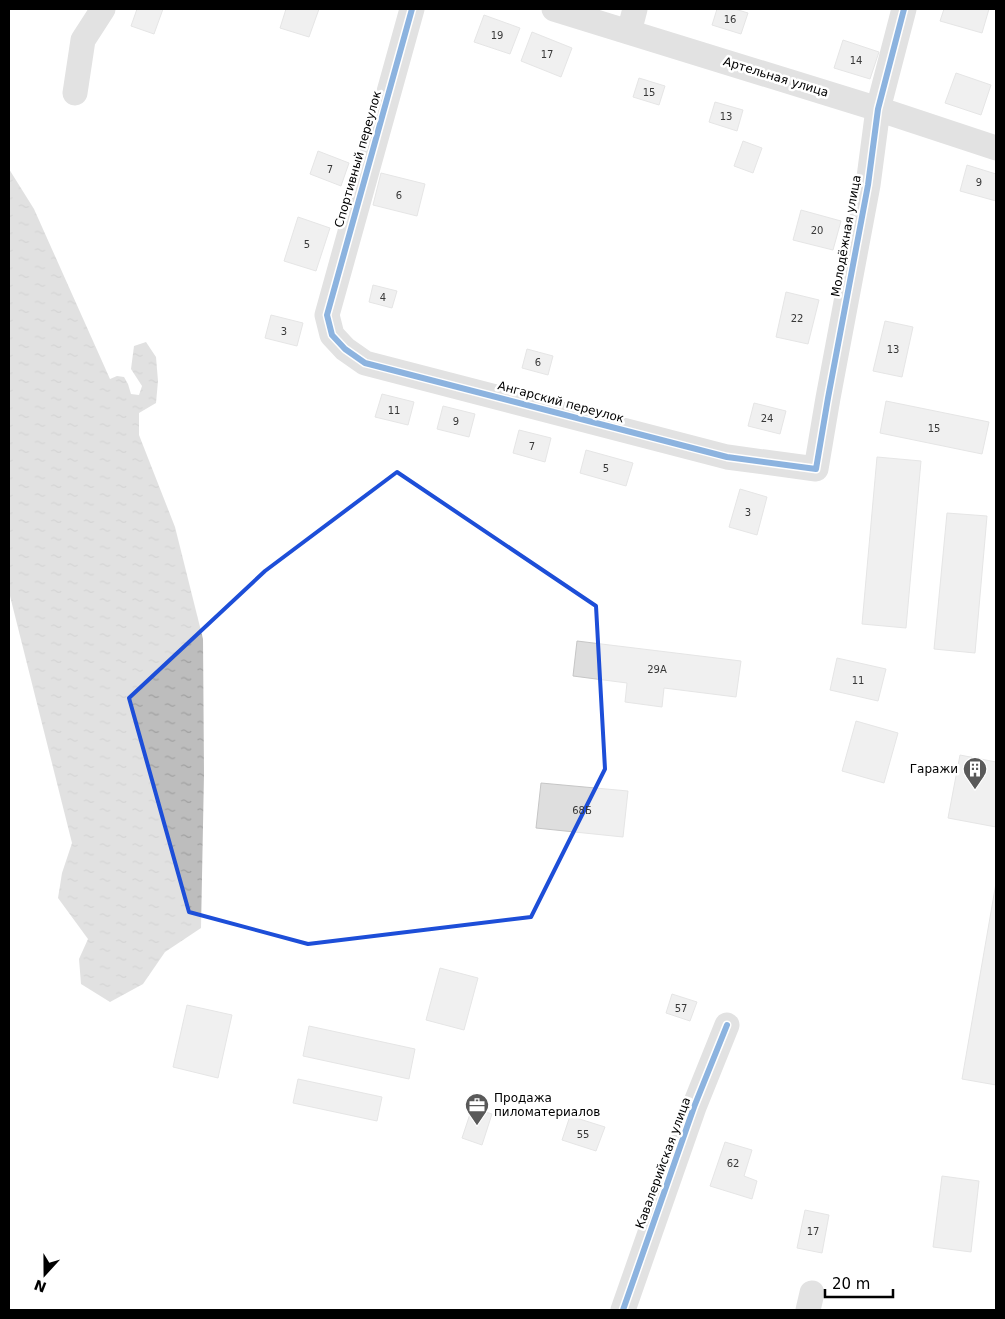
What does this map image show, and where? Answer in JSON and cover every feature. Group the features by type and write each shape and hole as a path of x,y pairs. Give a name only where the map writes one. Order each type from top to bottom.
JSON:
{"street":[{"path":"75,93 83,40 103,9"},
{"name":"Спортивный переулок","path":"327,315 412,9"},
{"name":"Артельная улица","path":"554,9 632,20 878,109 996,148"},
{"name":"Молодёжная улица","path":"816,470 868,185 878,109 904,9"},
{"name":"Ангарский переулок","path":"327,315 332,335 345,349 365,363 727,456 816,470"},
{"name":"Кавалерийская улица","path":"623,1310 694,1107 727,1025"}],"highlighted area":[{"path":"397,472 596,606 605,769 531,917 308,944 189,912 129,698 265,571"}],"water":[{"path":"9,169 34,209 110,379 117,376 124,377 131,394 139,395 142,386 131,369 134,346 146,342 156,357 158,381 156,403 139,413 139,435 175,527 203,639 204,774 201,928 165,952 143,984 110,1002 81,984 79,959 88,939 58,898 62,873 72,843 9,592"}],"building":[{"path":"137,9 163,9 154,34 131,26"},
{"path":"286,9 319,9 309,37 280,28"},
{"path":"717,9 735,9 748,13 741,34 712,25"},
{"path":"944,9 989,9 982,33 940,21"},
{"path":"484,15 520,28 510,54 474,42"},
{"path":"532,32 572,48 561,77 521,61"},
{"path":"843,40 879,52 870,79 834,68"},
{"path":"956,73 991,85 981,115 945,103"},
{"path":"639,78 665,86 659,105 633,97"},
{"path":"715,102 743,110 737,131 709,122"},
{"path":"743,141 762,148 753,173 734,166"},
{"path":"318,151 349,163 341,186 310,174"},
{"path":"967,165 996,174 996,201 960,191"},
{"path":"381,173 425,184 417,216 373,205"},
{"path":"801,210 841,221 833,250 793,240"},
{"path":"298,217 330,228 316,271 284,261"},
{"path":"373,285 397,291 392,308 369,302"},
{"path":"786,292 819,300 808,344 776,337"},
{"path":"271,315 303,323 297,346 265,338"},
{"path":"885,321 913,327 902,377 873,371"},
{"path":"527,349 553,356 548,375 522,368"},
{"path":"382,394 414,402 408,425 375,417"},
{"path":"886,401 989,422 982,454 880,433"},
{"path":"754,403 786,411 780,434 748,426"},
{"path":"443,406 475,414 469,437 437,429"},
{"path":"519,430 551,438 545,462 513,453"},
{"path":"586,450 633,463 626,486 580,473"},
{"path":"877,457 921,461 906,628 862,624"},
{"path":"740,489 767,497 757,535 729,527"},
{"path":"947,513 987,516 975,653 934,649"},
{"path":"577,641 741,661 736,697 664,688 662,707 625,702 627,683 573,676"},
{"path":"837,658 886,669 878,701 830,690"},
{"path":"856,721 898,733 884,783 842,771"},
{"name":"Гаражи","path":"960,755 996,762 996,827 948,818"},
{"path":"541,783 628,791 623,837 536,828"},
{"path":"996,883 996,1085 962,1079"},
{"path":"440,968 478,978 464,1030 426,1020"},
{"path":"672,994 697,1002 690,1021 666,1013"},
{"path":"187,1005 232,1015 218,1078 173,1067"},
{"path":"309,1026 415,1049 409,1079 303,1056"},
{"path":"298,1079 382,1097 377,1121 293,1103"},
{"name":"Продажа пиломатериалов","path":"472,1108 492,1114 482,1145 462,1138"},
{"path":"570,1116 605,1127 596,1151 562,1140"},
{"path":"725,1142 752,1150 744,1176 757,1181 752,1199 710,1186"},
{"path":"942,1176 979,1181 971,1252 933,1247"},
{"path":"805,1210 829,1215 822,1253 797,1248"}],"cycle path":[{"path":"412,9 327,315 332,335 345,349 365,363 727,457 816,469 868,185 878,109 904,9"},
{"path":"623,1310 694,1107 727,1025"}],"place":[{"name":"Гаражи","path":"975,790"},
{"name":"Продажа пиломатериалов","path":"477,1126"}]}
